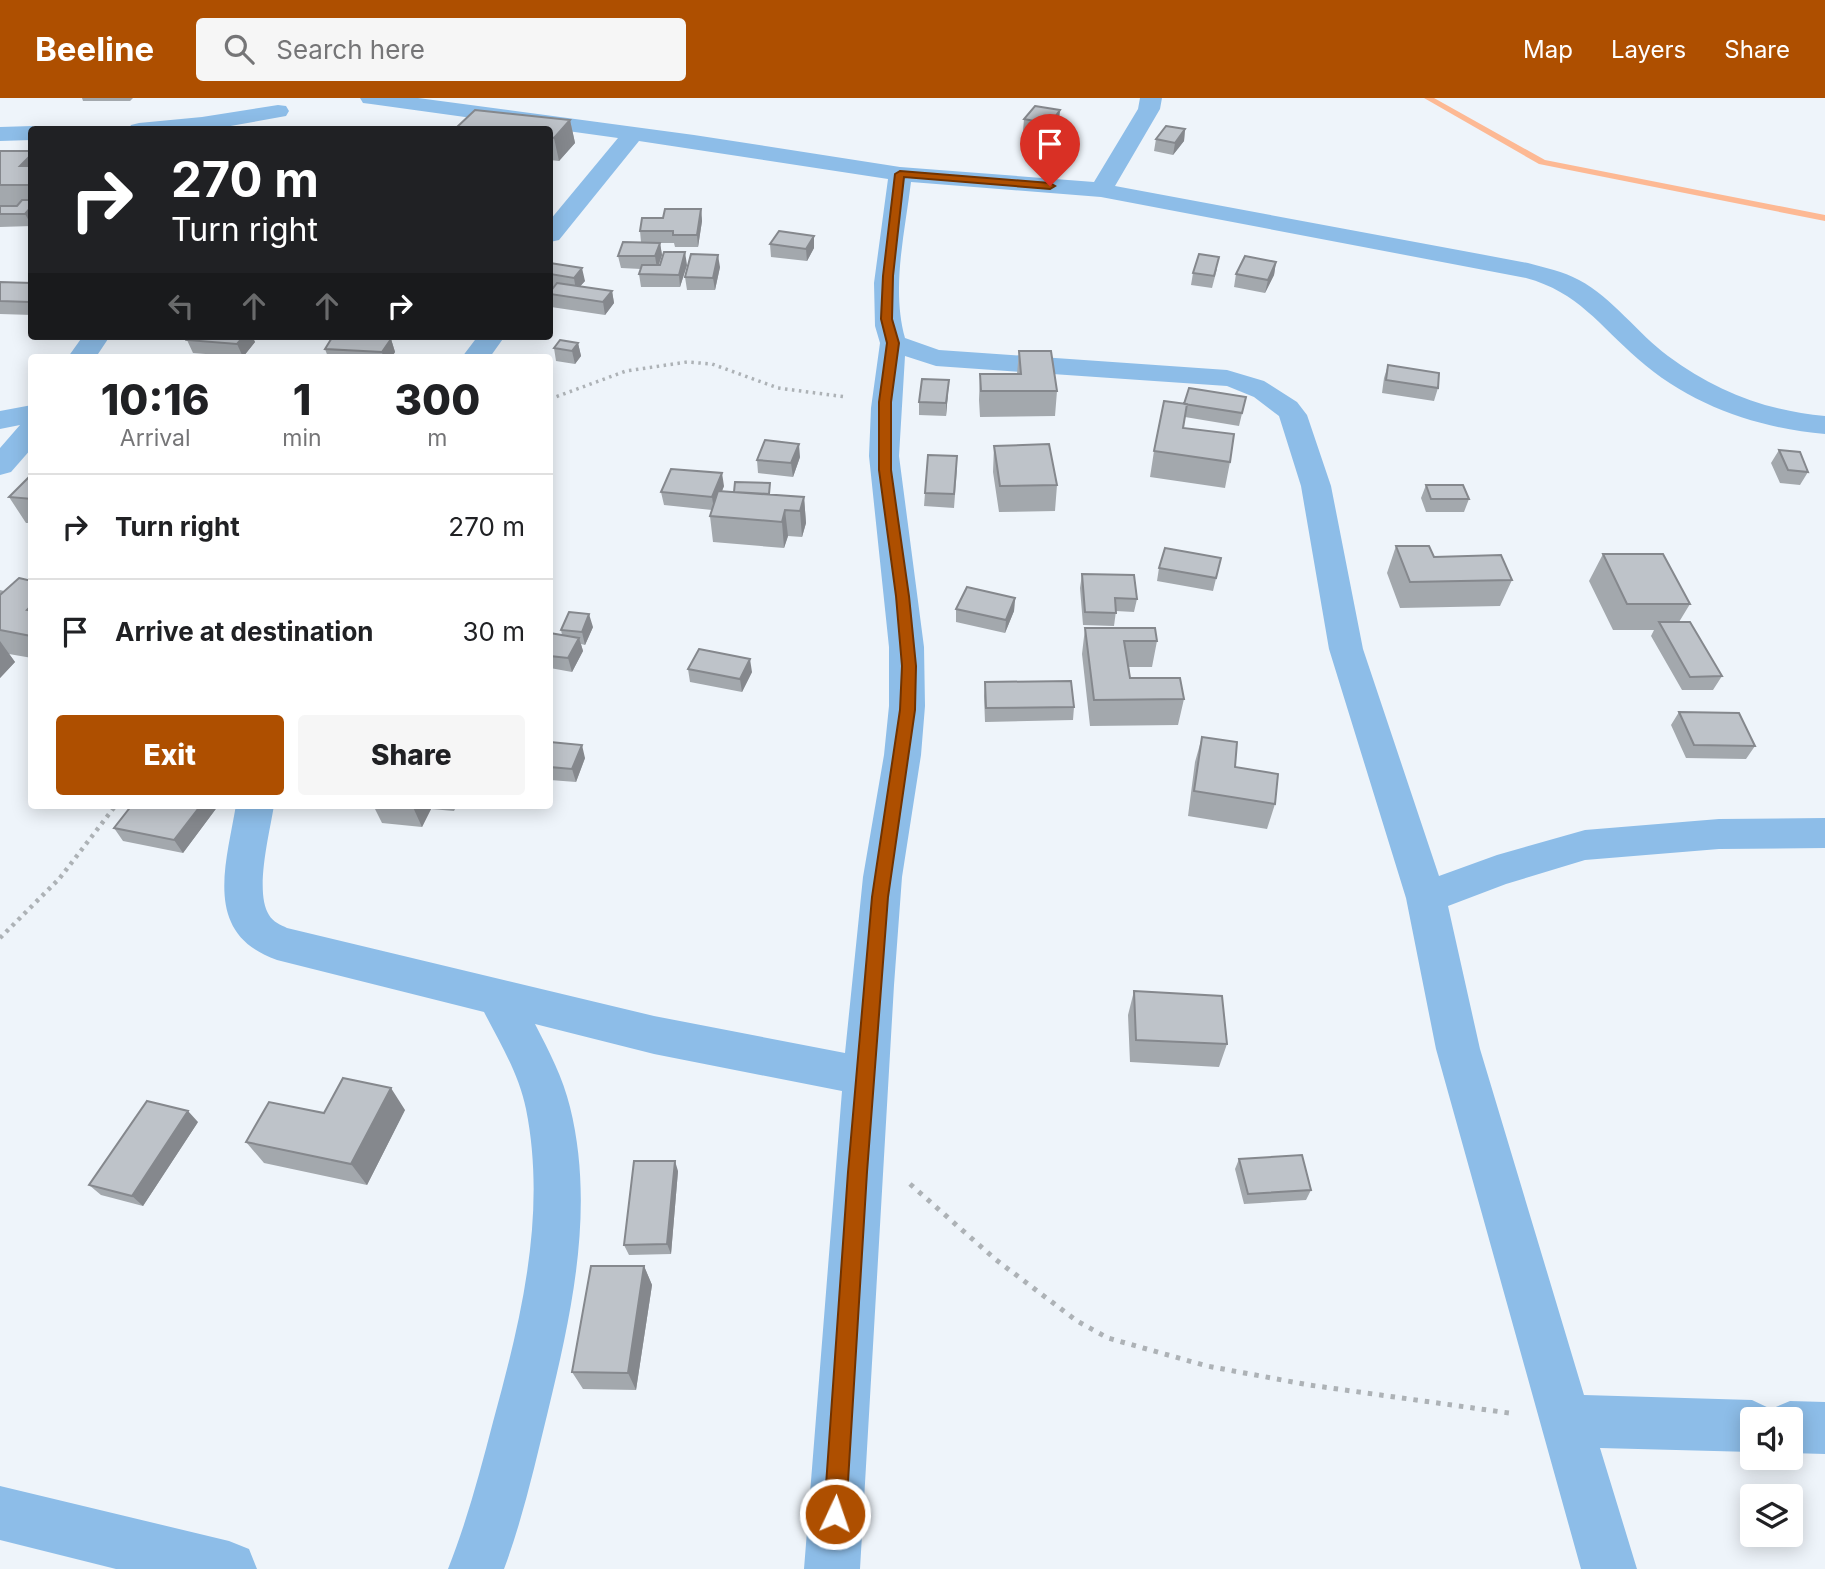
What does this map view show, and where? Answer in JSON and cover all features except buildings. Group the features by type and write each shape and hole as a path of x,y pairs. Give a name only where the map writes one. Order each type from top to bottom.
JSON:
{"street":[{"path":"371,98 900,174 1101,190 1459,257 1557,279 1583,294 1657,361 1711,396 1752,414 1798,424 1825,425"},
{"path":"1101,190 1149,109 1151,98"},
{"path":"181,126 202,124 285,104"},
{"path":"265,126 285,104"},
{"path":"0,134 28,133"},
{"path":"553,231 633,134"},
{"path":"832,1569 861,1124 880,897 907,710 909,666 903,596 885,470 885,402 893,343 888,331 887,301 900,174"},
{"path":"477,354 489,340"},
{"path":"893,343 918,353 946,359 1227,378 1260,390 1288,407 1299,429 1316,486 1346,649 1426,898 1458,1049 1609,1569"},
{"path":"0,420 28,415"},
{"path":"0,466 28,434"},
{"path":"253,809 246,867 245,906 251,923 264,936 277,943 654,1035 865,1076"},
{"path":"1426,898 1497,871 1585,845 1719,834 1825,833"},
{"path":"476,1569 498,1504 528,1386 558,1236 559,1215 556,1157 548,1106 529,1057 498,997"},
{"path":"1566,1421 1740,1426"},
{"path":"1803,1427 1825,1428"},
{"path":"0,1513 229,1569"}],"path":[{"path":"553,398 576,387 620,374 654,366 691,362 709,364 756,382 793,391 885,402"},
{"path":"0,937 59,879 113,809"},
{"path":"861,1124 918,1194 1005,1267 1077,1321 1108,1338 1207,1366 1296,1383 1566,1421"}],"waterway":[{"path":"1428,98 1542,162 1825,218"}],"route":[{"path":"835,1514 850,1267 880,897 907,710 909,666 903,596 891,530 885,470 885,402 893,343 887,319 888,276 900,174 1050,186"}]}
